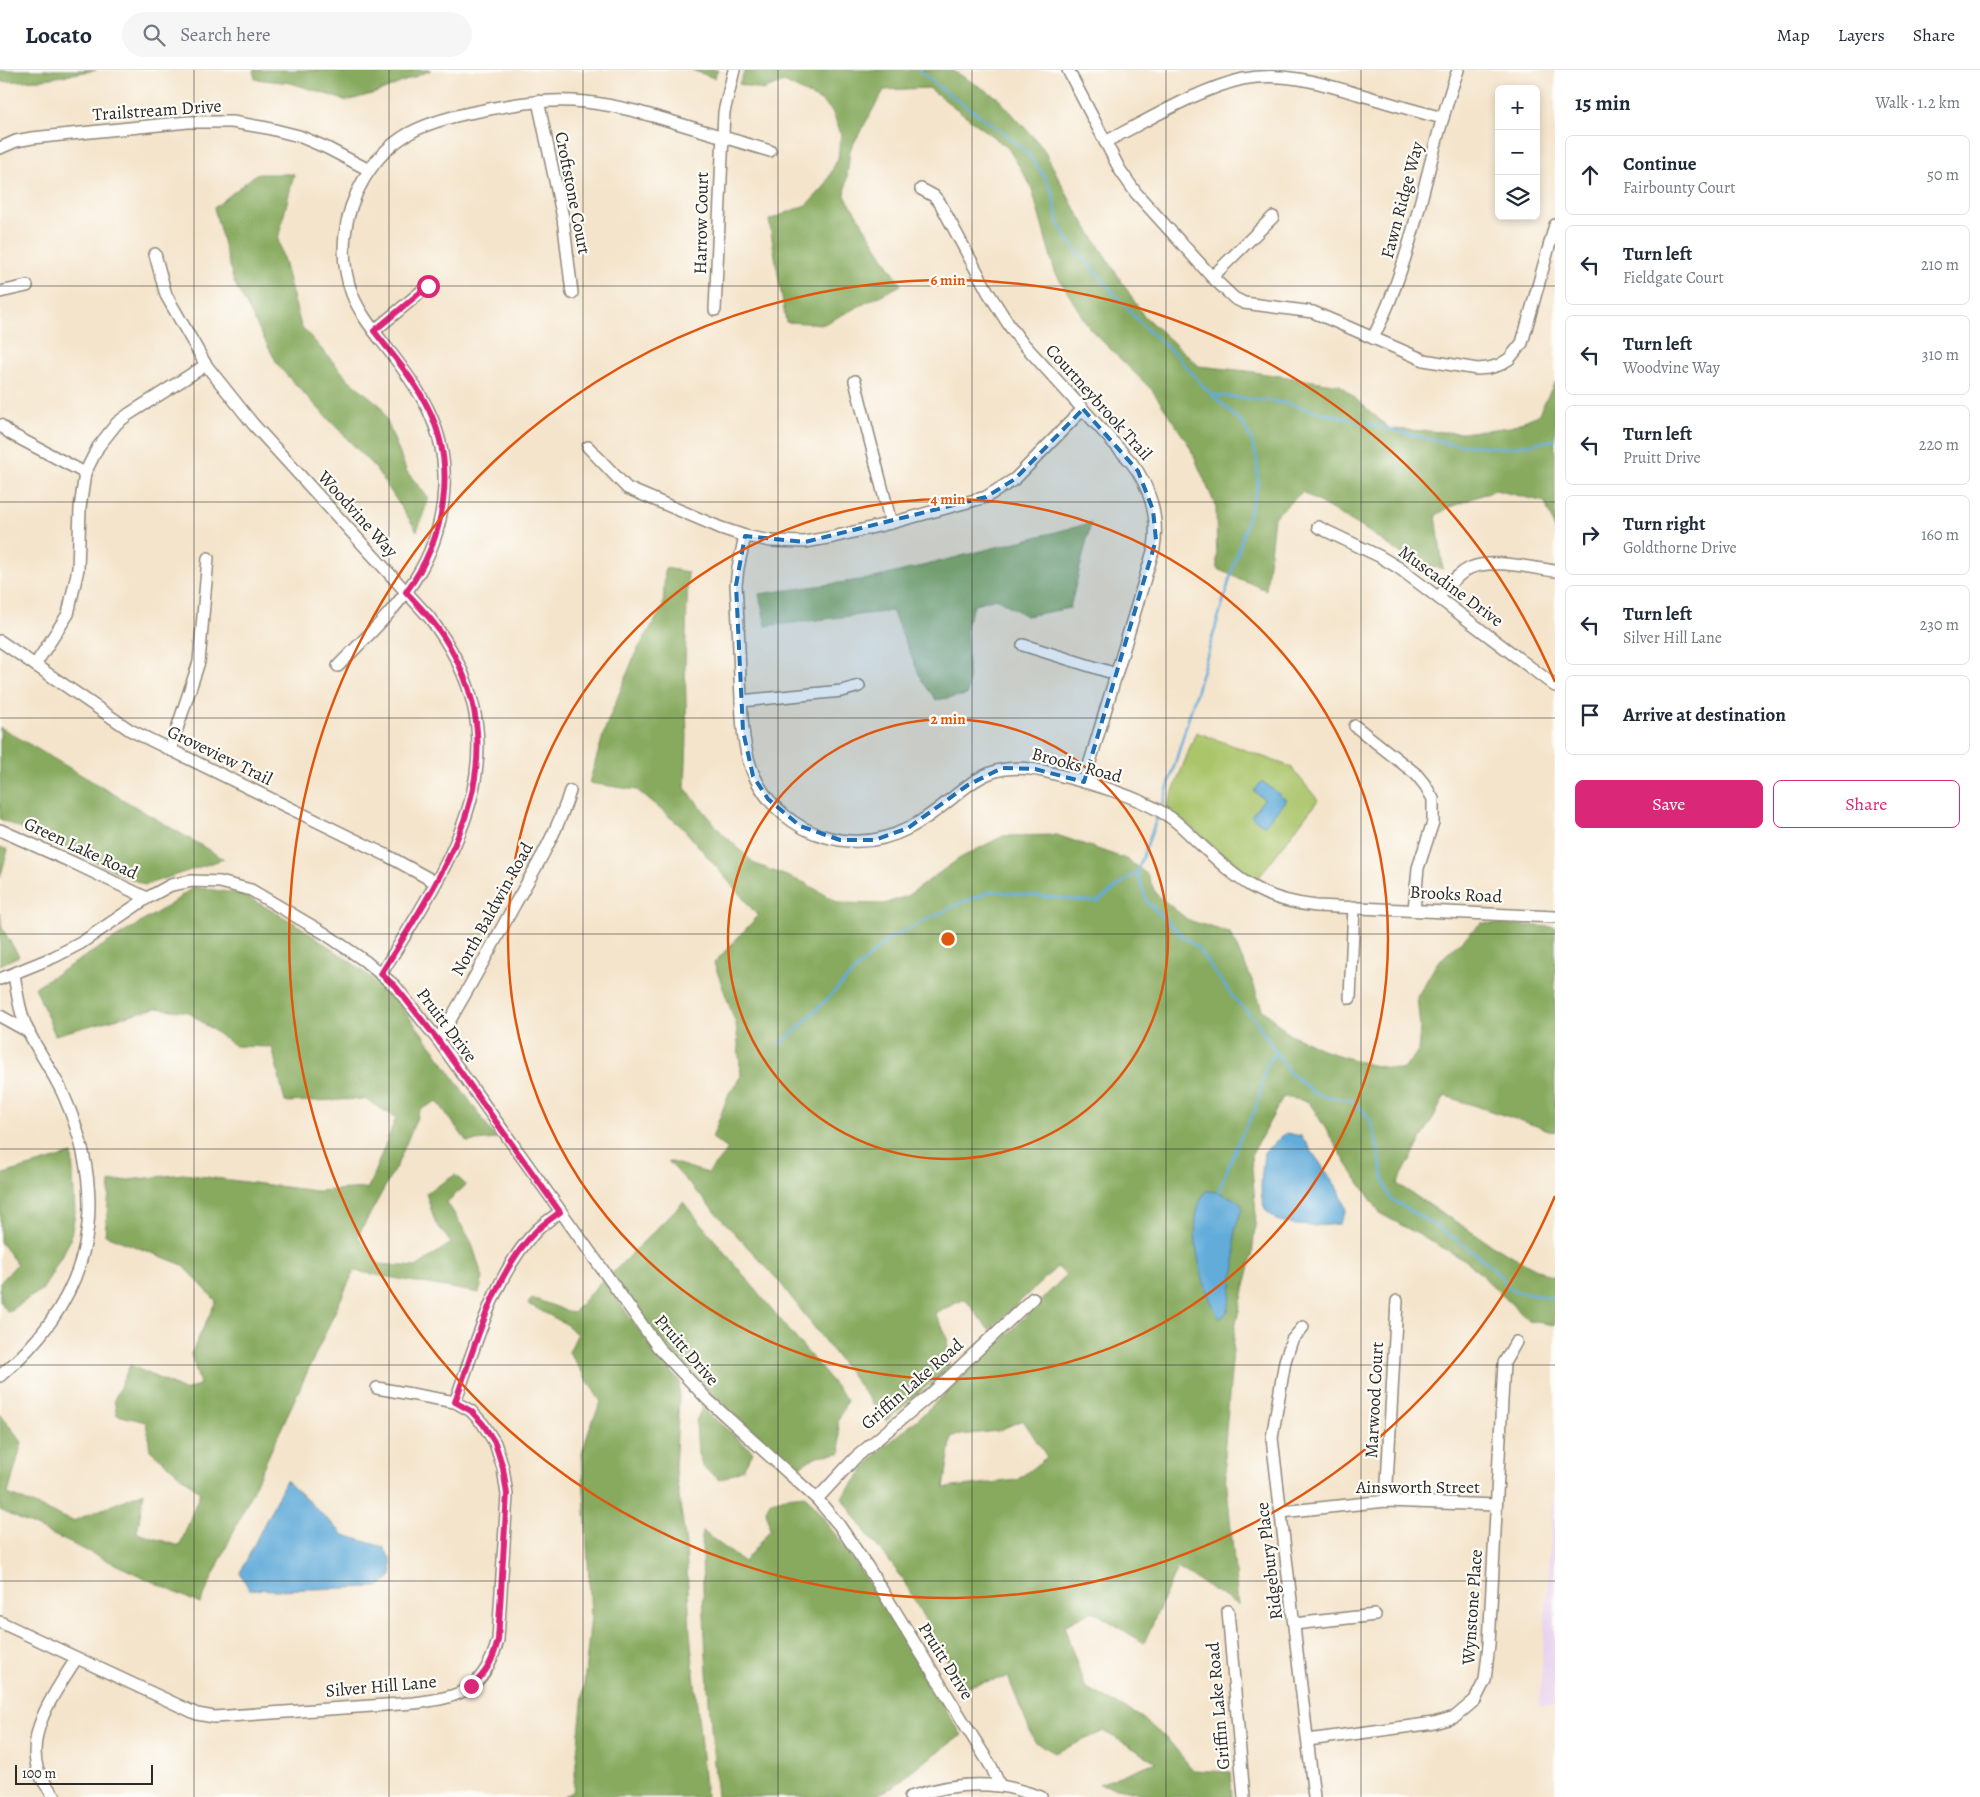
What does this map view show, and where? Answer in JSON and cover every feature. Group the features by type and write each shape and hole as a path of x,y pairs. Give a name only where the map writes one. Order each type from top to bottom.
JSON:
{"street":[{"name":"Harrow Court","path":"715,310 722,137 724,112 734,70"},
{"path":"1068,70 1120,170 1136,193 1212,277 1234,298 1244,304 1313,312 1415,357 1439,364 1477,369 1488,368 1499,365 1514,354 1524,339 1555,225"},
{"name":"Fawn Ridge Way","path":"1374,338 1399,277 1442,118 1458,70"},
{"path":"1105,142 1175,106 1232,82 1254,77 1315,76 1442,118"},
{"path":"338,666 396,607 420,574 431,551 441,519 445,485 442,452 433,419 426,403 411,379 362,315 352,294 346,273 344,250 351,204 369,170 392,144 425,124 490,109 538,101 571,100 611,105 770,151"},
{"name":"Croftstone Court","path":"538,101 563,218 572,292"},
{"name":"Trailstream Drive","path":"0,148 32,138 188,122 232,122 298,136 327,148 369,170"},
{"name":"Courtneybrook Trail","path":"921,188 934,196 940,203 988,292 1009,325 1138,471 1148,490 1155,522 1154,548 1084,782"},
{"path":"1212,277 1273,217"},
{"name":"Woodvine Way","path":"155,254 166,295 206,365 253,424 437,628 453,653 468,689 477,728 477,771 468,812 456,841 434,882 381,974"},
{"path":"0,292 27,286"},
{"path":"374,331 428,286"},
{"path":"35,665 68,614 78,569 80,508 85,474 98,447 117,423 206,365"},
{"path":"855,382 891,523"},
{"path":"588,448 627,488 721,528 746,536 771,541 806,542 891,523 970,502 1001,489 1030,465 1082,409"},
{"path":"0,425 11,434 85,474"},
{"name":"Muscadine Drive","path":"1318,527 1379,556 1438,596 1555,686"},
{"name":"Brooks Road","path":"746,536 736,585 741,701 747,760 761,790 774,806 790,820 808,831 848,841 866,841 890,836 919,822 968,785 991,772 1002,768 1035,769 1084,782 1134,799 1166,814 1232,874 1259,892 1298,904 1555,917"},
{"path":"170,750 199,662 208,558"},
{"path":"1438,596 1460,574 1479,565 1510,565 1555,571"},
{"name":"Groveview Trail","path":"0,641 130,730 386,855 434,882"},
{"path":"1023,645 1116,674"},
{"path":"741,701 842,691 859,686"},
{"path":"1355,726 1416,774 1425,785 1432,799 1433,822 1418,868 1414,910"},
{"name":"North Baldwin Road","path":"438,1040 462,1001 526,885 558,824 570,792"},
{"name":"Green Lake Road","path":"0,830 147,898"},
{"name":"Pruitt Drive","path":"14,974 54,957 81,942 147,898 171,885 192,881 220,882 244,887 264,896 324,933 381,974 395,986 438,1040 636,1317 681,1373 817,1499 839,1525 867,1566 992,1768 1000,1786"},
{"path":"1350,998 1354,907"},
{"path":"0,979 14,974 18,996 29,1032 47,1061 64,1096 84,1153 90,1204 88,1232 82,1256 72,1284 56,1315 38,1339 16,1363 0,1376"},
{"path":"0,1016 29,1032"},
{"path":"377,1388 455,1402 501,1283 517,1255 536,1231 560,1212"},
{"name":"Griffin Lake Road","path":"817,1499 855,1458 929,1396 1033,1298"},
{"name":"Marwood Court","path":"1386,1501 1397,1301"},
{"name":"Ridgebury Place","path":"1303,1327 1292,1340 1284,1361 1272,1438 1314,1797"},
{"name":"Wynstone Place","path":"1308,1740 1434,1723 1455,1717 1475,1700 1485,1680 1504,1363 1516,1342"},
{"name":"Silver Hill Lane","path":"0,1622 197,1714 214,1717 414,1703 442,1700 459,1694 483,1677 492,1661 498,1640 507,1494 503,1468 495,1443 483,1424 471,1411 455,1402"},
{"name":"Ainsworth Street","path":"1281,1512 1386,1501 1496,1505"},
{"name":"Griffin Lake Road","path":"1228,1611 1244,1797"},
{"path":"1294,1624 1375,1615"},
{"path":"55,1797 46,1786 37,1767 35,1748 39,1727 50,1703 76,1659"},
{"path":"910,1797 942,1788 966,1784 1000,1786 1041,1797"}],"highlighted area":[{"path":"1083,409 1138,471 1153,510 1156,540 1084,782 1035,769 1002,768 968,785 908,828 875,840 840,840 800,826 768,799 753,776 743,731 736,585 745,536 805,542 986,497 1015,479"}],"shaded area":[{"path":"1555,1485 1555,1706 1539,1706 1539,1705"}],"green space":[{"path":"0,70 96,70 40,80 0,82"},
{"path":"253,70 431,70 379,92 347,101 291,83 255,79"},
{"path":"692,70 718,70 714,78"},
{"path":"745,70 952,70 997,97 1043,148 1072,204 1143,315 1199,366 1340,385 1390,429 1462,433 1510,427 1538,415 1555,382 1555,529 1545,502 1495,490 1450,507 1436,515 1443,569 1417,564 1360,526 1302,492 1274,517 1266,590 1217,569 1216,507 1189,445 1152,390 1090,329 1055,272 1031,186 1008,148 929,88 884,90 850,150 845,196 901,285 824,324 786,322 769,220 808,204 824,187 838,158 841,134 832,111 821,101 784,82 763,90 739,84"},
{"path":"256,174 294,174 278,239 301,326 350,381 381,406 407,472 429,498 417,531 376,469 279,367 234,282 214,208"},
{"path":"1091,523 1070,608 1026,616 996,598 975,604 966,625 969,681 967,695 936,700 922,681 892,611 766,626 759,594 875,578"},
{"path":"665,568 688,572 685,666 687,737 685,788 722,833 755,864 805,883 839,903 884,904 907,896 960,858 1003,836 1057,835 1126,859 1147,874 1156,894 1188,920 1230,933 1252,980 1262,1009 1288,1033 1328,1052 1371,1065 1402,1070 1418,1052 1420,1028 1417,997 1437,963 1481,923 1555,927 1555,1132 1445,1096 1397,1184 1492,1245 1555,1277 1555,1325 1529,1321 1467,1261 1381,1214 1348,1166 1313,1108 1307,1101 1283,1097 1251,1156 1256,1215 1252,1257 1235,1327 1224,1454 1238,1605 1177,1568 1144,1643 1093,1611 1064,1626 1085,1687 1141,1717 1170,1742 1193,1770 1230,1772 1232,1797 1158,1797 1099,1784 1156,1762 1104,1731 1055,1753 1034,1741 1008,1677 962,1687 901,1576 867,1534 842,1497 878,1452 918,1419 1013,1329 1066,1275 1057,1267 989,1330 965,1299 935,1313 947,1336 949,1367 886,1421 778,1280 668,1161 708,1173 728,1149 712,1138 729,1093 741,1076 736,1024 714,963 758,916 683,828 637,790 589,783 605,729 635,654 663,607","holes":["1023,1420 1047,1457 1017,1480 944,1488 952,1436 997,1431"]},
{"path":"0,727 224,859 145,885 0,819"},
{"path":"1196,732 1291,767 1318,800 1255,882 1167,807"},
{"path":"0,847 8,850 0,878"},
{"path":"193,887 242,894 296,924 389,991 434,1049 496,1139 467,1142 437,1101 420,1110 398,1163 358,1236 379,1264 416,1267 451,1243 435,1222 426,1193 455,1175 466,1185 447,1202 471,1241 483,1278 479,1293 354,1271 200,1604 0,1510 0,1414 22,1442 8,1494 73,1521 144,1492 137,1533 180,1546 200,1492 150,1450 146,1422 117,1415 114,1400 130,1365 186,1391 200,1384 191,1354 216,1301 183,1265 105,1235 110,1182 183,1174 316,1191 368,1188 396,1118 365,1099 285,1102 272,1047 235,1046 188,1012 156,1008 55,1035 35,987 171,904"},
{"path":"0,913 2,928 19,956 0,965"},
{"path":"72,1154 75,1213 70,1241 43,1289 8,1312 0,1301 0,1283 17,1264 0,1242 0,1175"},
{"path":"683,1202 847,1400 838,1422 841,1453 817,1456 795,1469 687,1370 657,1336 611,1274"},
{"path":"603,1279 646,1340 680,1382 675,1468 686,1545 690,1632 706,1797 562,1797 573,1792 591,1616 582,1454 590,1427 601,1402 569,1352 577,1335 566,1324 528,1304 532,1298 573,1313"},
{"path":"702,1408 753,1452 743,1469 720,1480 703,1467 698,1454 696,1421"},
{"path":"805,1495 868,1583 962,1735 911,1771 894,1787 872,1797 717,1797 706,1664 702,1531 744,1562 770,1530 766,1510 771,1501"}],"water":[{"path":"1262,781 1286,800 1264,826 1251,816 1264,799 1254,791"},
{"path":"1286,1133 1301,1136 1339,1190 1346,1210 1339,1224 1310,1226 1289,1224 1280,1221 1266,1210 1261,1190 1264,1152"},
{"path":"1206,1191 1218,1192 1239,1201 1242,1208 1235,1230 1235,1265 1228,1312 1219,1318 1201,1273 1196,1237 1196,1219 1199,1204"},
{"path":"286,1480 344,1535 383,1547 391,1559 392,1576 379,1587 249,1589 240,1573"}],"waterway":[{"path":"919,70 939,87 1004,133 1027,153 1041,171 1053,193 1057,219 1065,236 1144,327 1176,355 1203,386 1243,424 1251,439 1257,459 1258,484 1163,804"},
{"path":"1213,395 1279,402 1450,444 1505,448 1555,440"},
{"path":"779,1044 791,1035 890,938 959,904 991,891 1097,902 1137,872 1157,818"},
{"path":"1137,872 1147,902 1183,937 1196,946 1233,997 1255,1020 1289,1072 1317,1095 1351,1100 1365,1113 1370,1120 1384,1181 1390,1198 1453,1237 1492,1266 1512,1291 1555,1299"},
{"path":"1218,1192 1242,1134 1256,1109 1266,1067 1275,1053"}],"route":[{"path":"428,286 374,331 411,379 426,403 438,434 442,452 445,485 441,519 431,551 420,574 406,592 442,634 462,671 474,708 477,728 477,771 468,812 456,841 413,921 381,974 395,986 438,1040 560,1212 536,1231 517,1255 501,1283 455,1402 471,1411 483,1424 495,1443 503,1468 507,1494 498,1640 492,1661 483,1677 471,1686"}]}
